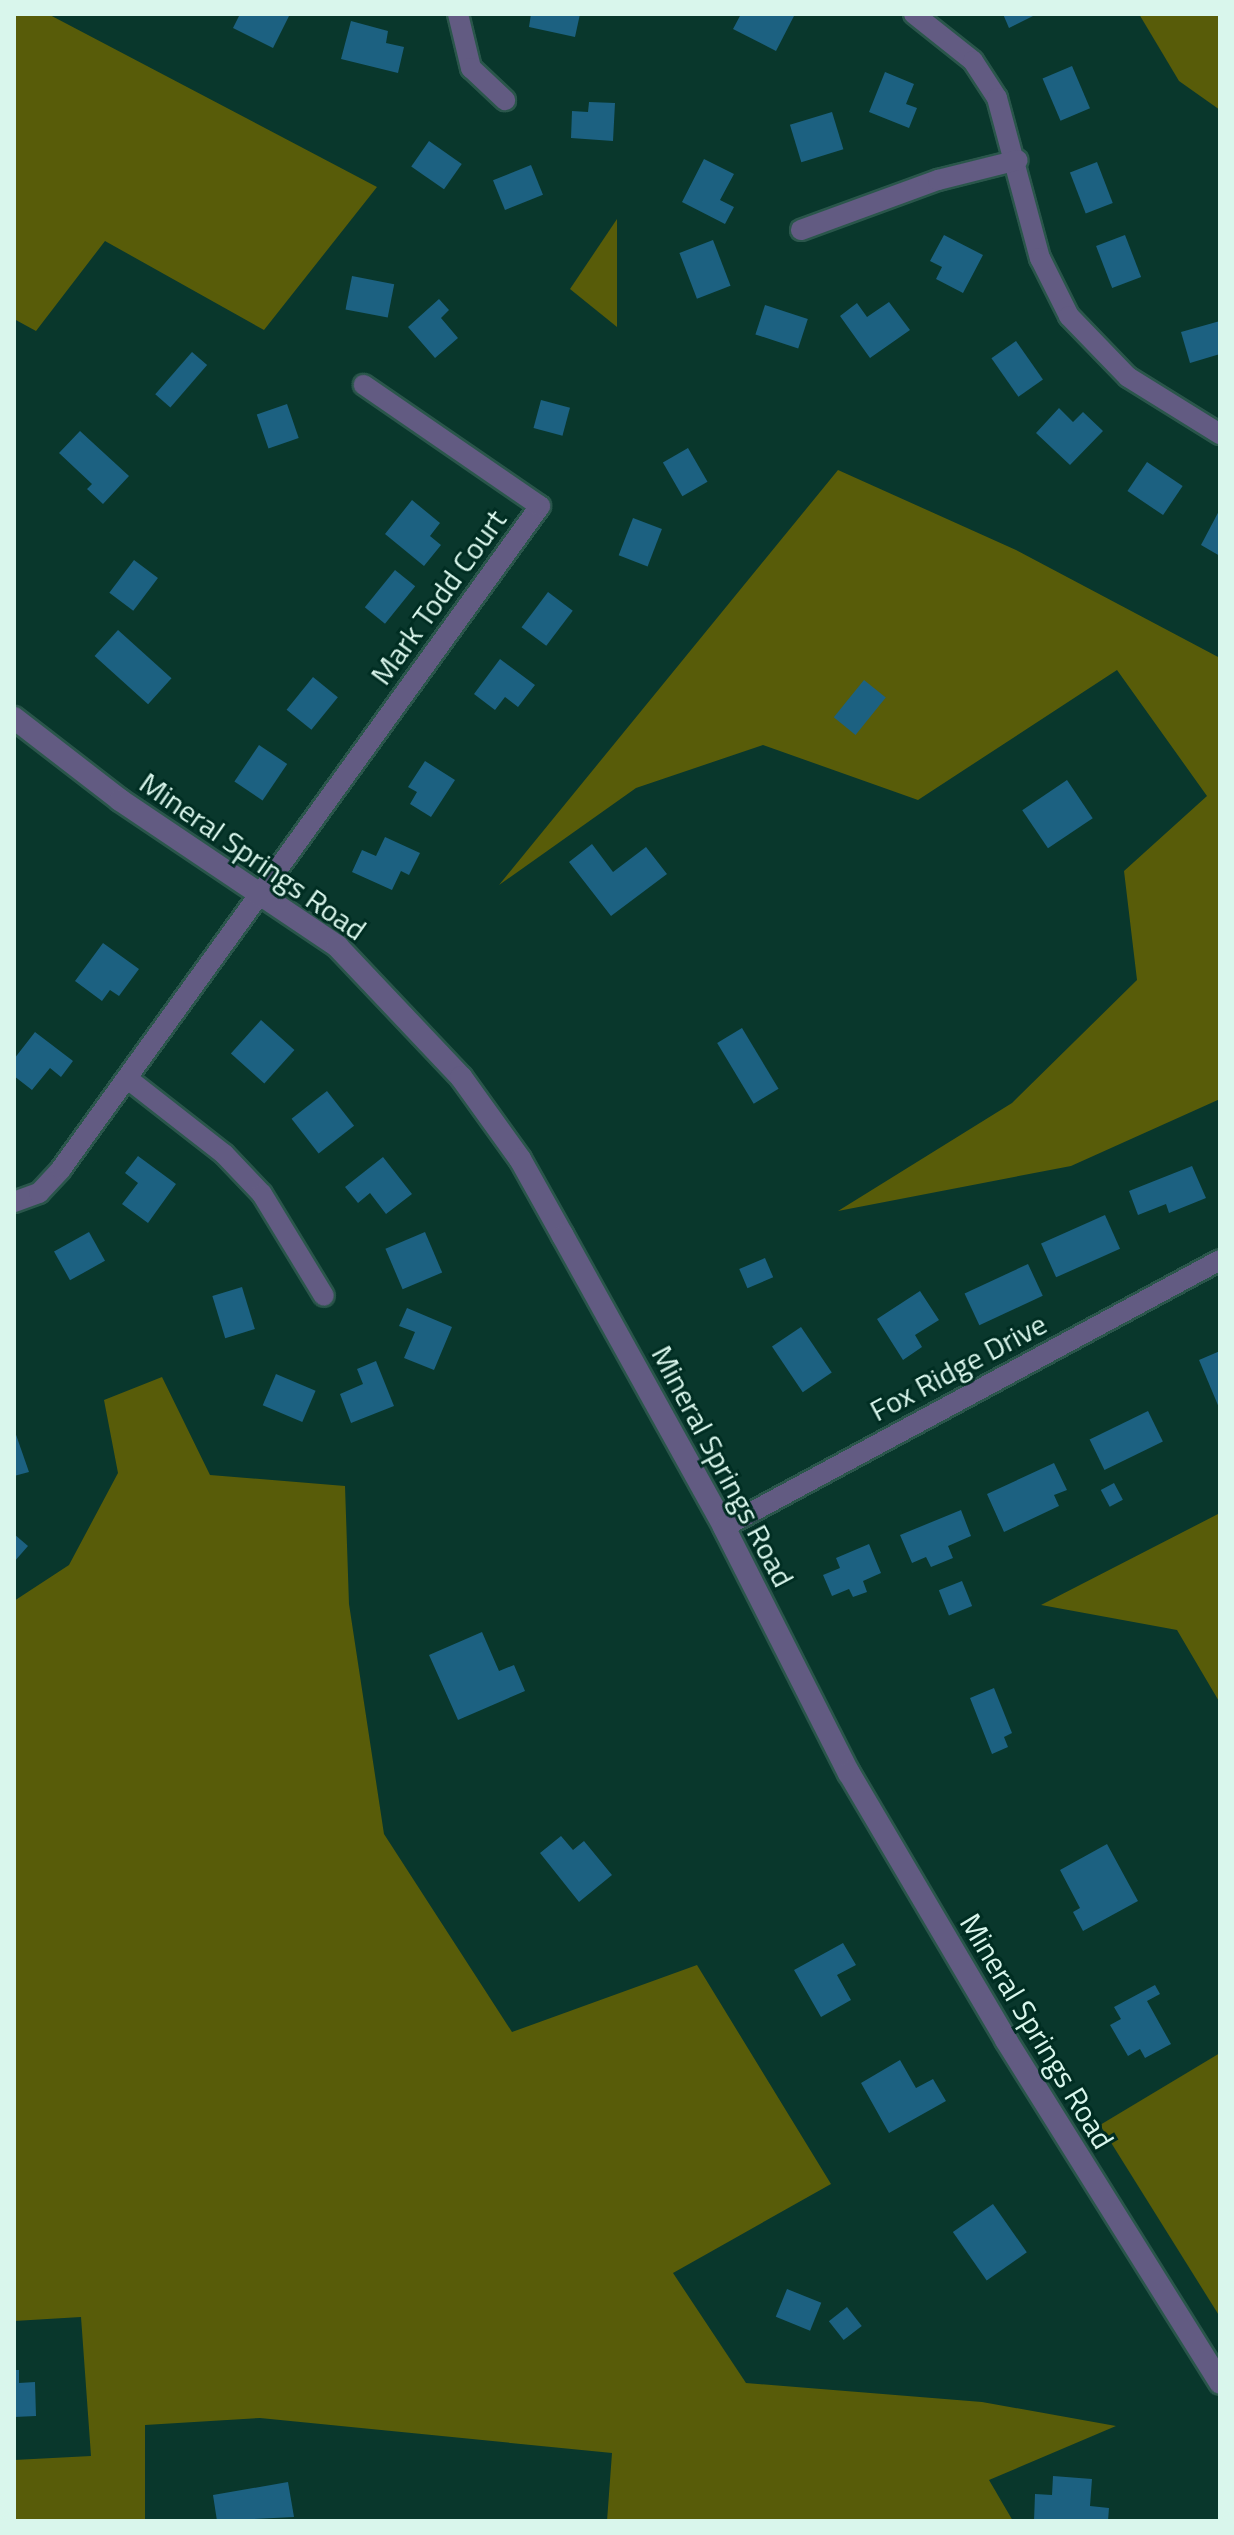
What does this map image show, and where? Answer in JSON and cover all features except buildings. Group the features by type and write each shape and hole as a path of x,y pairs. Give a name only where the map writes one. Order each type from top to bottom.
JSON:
{"street":[{"path":"458,14 471,68 505,100"},
{"path":"914,14 973,61 997,98 1018,160 1040,258 1069,316 1128,377 1220,434"},
{"path":"801,230 938,180 1018,160"},
{"name":"Mark Todd Court","path":"260,897 540,506 364,385"},
{"name":"Mineral Springs Road","path":"14,718 120,800 337,946 461,1077 520,1159 724,1527 849,1773 1006,2040 1220,2383"},
{"path":"14,1202 39,1193 61,1169 260,897"},
{"path":"128,1079 224,1154 262,1194 324,1296"},
{"name":"Fox Ridge Drive","path":"724,1527 1220,1260"}],"shaded area":[{"path":"14,14 48,14 377,187 264,330 105,241 36,331 14,319"},
{"path":"1139,14 1220,14 1220,110 1179,81"},
{"path":"617,219 617,327 570,289"},
{"path":"838,470 1016,550 1220,658 1220,1099 1071,1166 838,1211 1012,1103 1137,980 1124,871 1207,796 1117,670 918,800 763,745 636,788 499,885"},
{"path":"162,1377 210,1475 345,1486 349,1604 384,1834 512,2032 697,1965 831,2184 673,2273 746,2383 982,2402 1116,2426 989,2480 1013,2521 607,2521 612,2453 260,2418 145,2425 145,2521 14,2521 14,2460 91,2456 81,2317 14,2321 14,1601 69,1565 118,1473 104,1400"},
{"path":"1220,1513 1220,1703 1177,1630 1041,1605"},
{"path":"1220,2053 1220,2317 1100,2125"}]}
